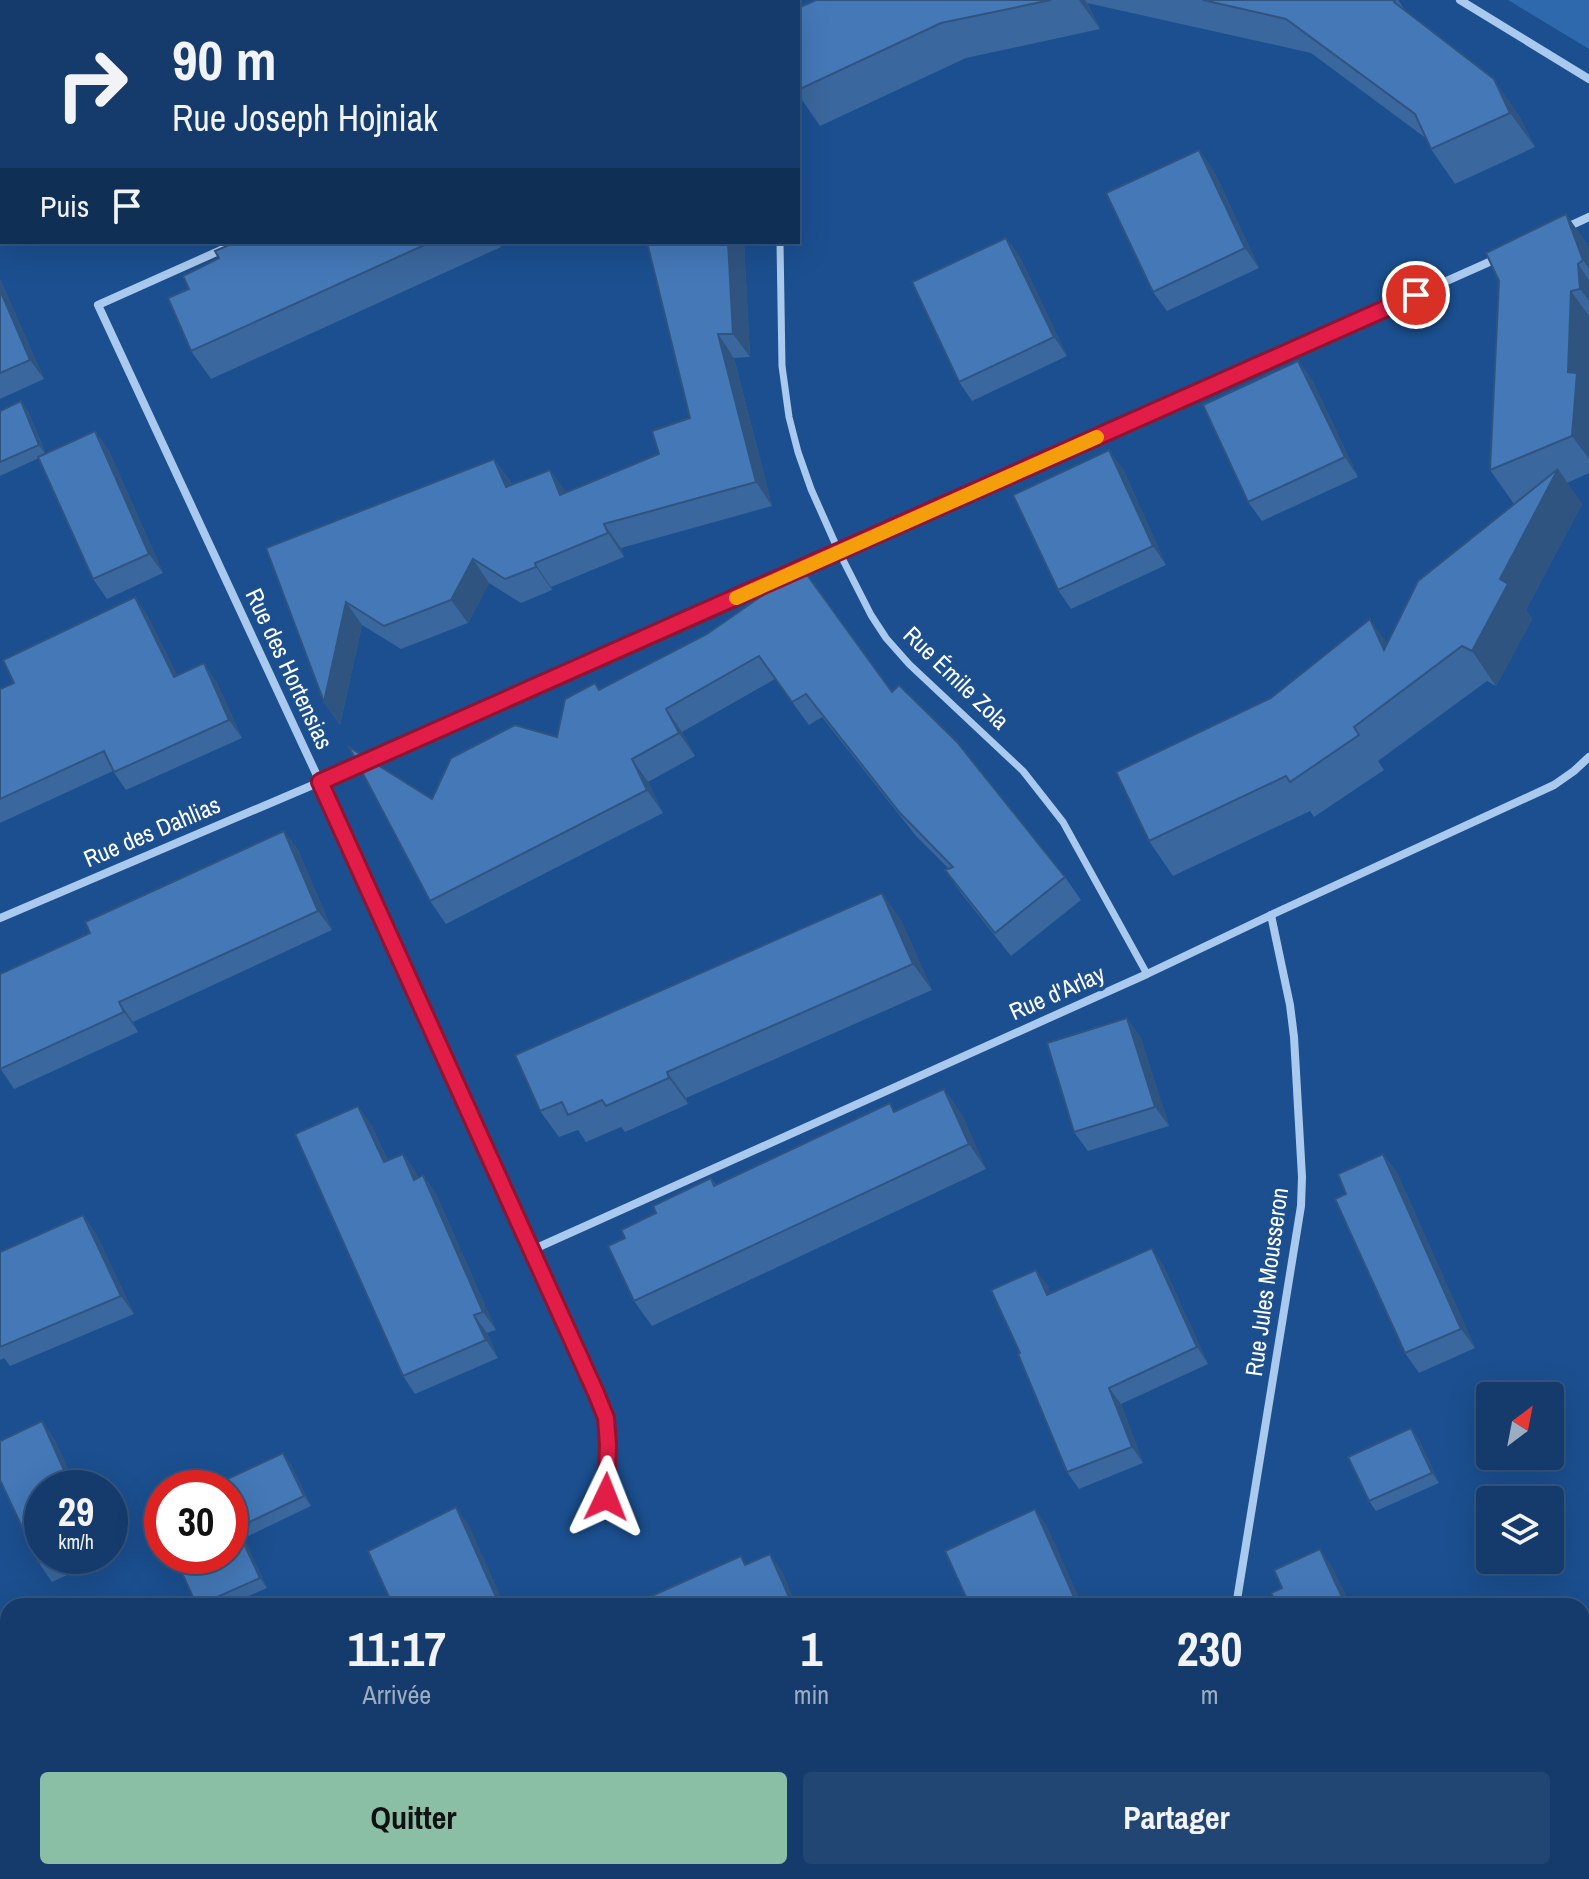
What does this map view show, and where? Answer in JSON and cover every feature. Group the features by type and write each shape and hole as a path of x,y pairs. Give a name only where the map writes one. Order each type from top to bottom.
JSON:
{"street":[{"path":"1460,0 1589,79"},
{"path":"1560,230 1589,217"},
{"name":"Rue des Hortensias","path":"235,244 98,305 320,782 596,1393 606,1418 606,1497"},
{"name":"Rue Émile Zola","path":"780,244 782,366 789,417 811,489 839,552 886,638 909,664 1023,771 1063,822 1147,974"},
{"name":"Rue des Dahlias","path":"0,918 320,782 1503,256"},
{"name":"Rue d'Arlay","path":"532,1250 1147,974 1554,785 1589,757"},
{"name":"Rue Jules Mousseron","path":"1237,1598 1301,1206 1294,1037 1271,915"}],"shaded area":[{"path":"1508,0 1589,0 1589,49"}],"building":[{"path":"816,0 1051,0 941,23 800,89 800,7"},
{"path":"1203,0 1395,0 1494,79 1510,113 1431,149 1415,114 1286,19"},
{"path":"1199,150 1245,248 1153,292 1106,193"},
{"path":"1566,214 1583,260 1578,264 1580,289 1571,291 1568,372 1577,373 1572,436 1490,470 1499,281 1486,253"},
{"path":"1006,238 1054,337 959,382 912,282"},
{"path":"231,244 427,244 191,351 168,298 189,289 183,276 219,258 215,251"},
{"path":"647,244 728,244 733,334 718,334 756,482 604,524 608,533 505,579 473,559 451,600 384,626 346,602 324,702 266,548 494,459 506,487 550,470 560,495 659,454 652,431 690,418"},
{"path":"0,290 30,360 0,373"},
{"path":"1298,361 1345,457 1248,502 1203,405"},
{"path":"21,401 39,445 0,462 0,411"},
{"path":"95,431 149,554 93,579 38,457"},
{"path":"1109,450 1153,546 1058,590 1013,495"},
{"path":"1558,469 1500,579 1508,584 1472,651 1462,646 1354,727 1359,735 1290,782 1286,776 1149,841 1116,772 1271,698 1370,619 1384,650 1418,581"},
{"path":"802,568 892,692 899,685 957,742 1065,877 995,933 945,870 953,867 900,813 806,694 792,702 759,656 666,709 679,733 632,759 647,790 430,901 349,747 432,799 451,758 515,725 557,737 565,699 595,683 599,690 707,634"},
{"path":"135,597 174,677 204,663 229,720 114,772 104,751 0,799 0,689 14,683 3,660"},
{"path":"284,831 318,911 119,1002 124,1012 0,1069 0,974 90,933 85,922"},
{"path":"882,893 913,964 667,1072 669,1078 606,1106 602,1100 568,1115 562,1102 540,1111 515,1055"},
{"path":"1127,1018 1155,1107 1074,1132 1047,1043"},
{"path":"944,1089 969,1144 634,1301 608,1246 625,1238 621,1230 656,1213 653,1206 711,1178 714,1186 890,1103 894,1112"},
{"path":"358,1106 384,1162 403,1154 414,1180 423,1175 483,1312 474,1315 486,1340 403,1376 295,1134"},
{"path":"1383,1154 1461,1329 1405,1353 1335,1199 1346,1194 1338,1174"},
{"path":"83,1215 121,1296 0,1347 0,1252"},
{"path":"1152,1248 1197,1347 1109,1388 1132,1447 1067,1472 1020,1353 991,1290 1036,1270 1047,1295"},
{"path":"42,1421 64,1470 24,1470 24,1531 0,1480 0,1441"},
{"path":"1411,1428 1432,1473 1369,1501 1348,1457"},
{"path":"283,1453 304,1496 248,1523 247,1470"},
{"path":"456,1507 496,1598 389,1598 368,1551"},
{"path":"1035,1509 1074,1598 966,1598 945,1551"},
{"path":"1320,1549 1342,1598 1273,1598 1271,1593 1282,1588 1274,1570"},
{"path":"248,1552 260,1578 215,1598 193,1598 182,1574 248,1574"},
{"path":"770,1554 789,1598 647,1598 741,1556 745,1565"}],"slow traffic":[{"path":"736,598 1097,437"}],"route":[{"path":"606,1497 606,1418 320,782 1416,295"}]}
